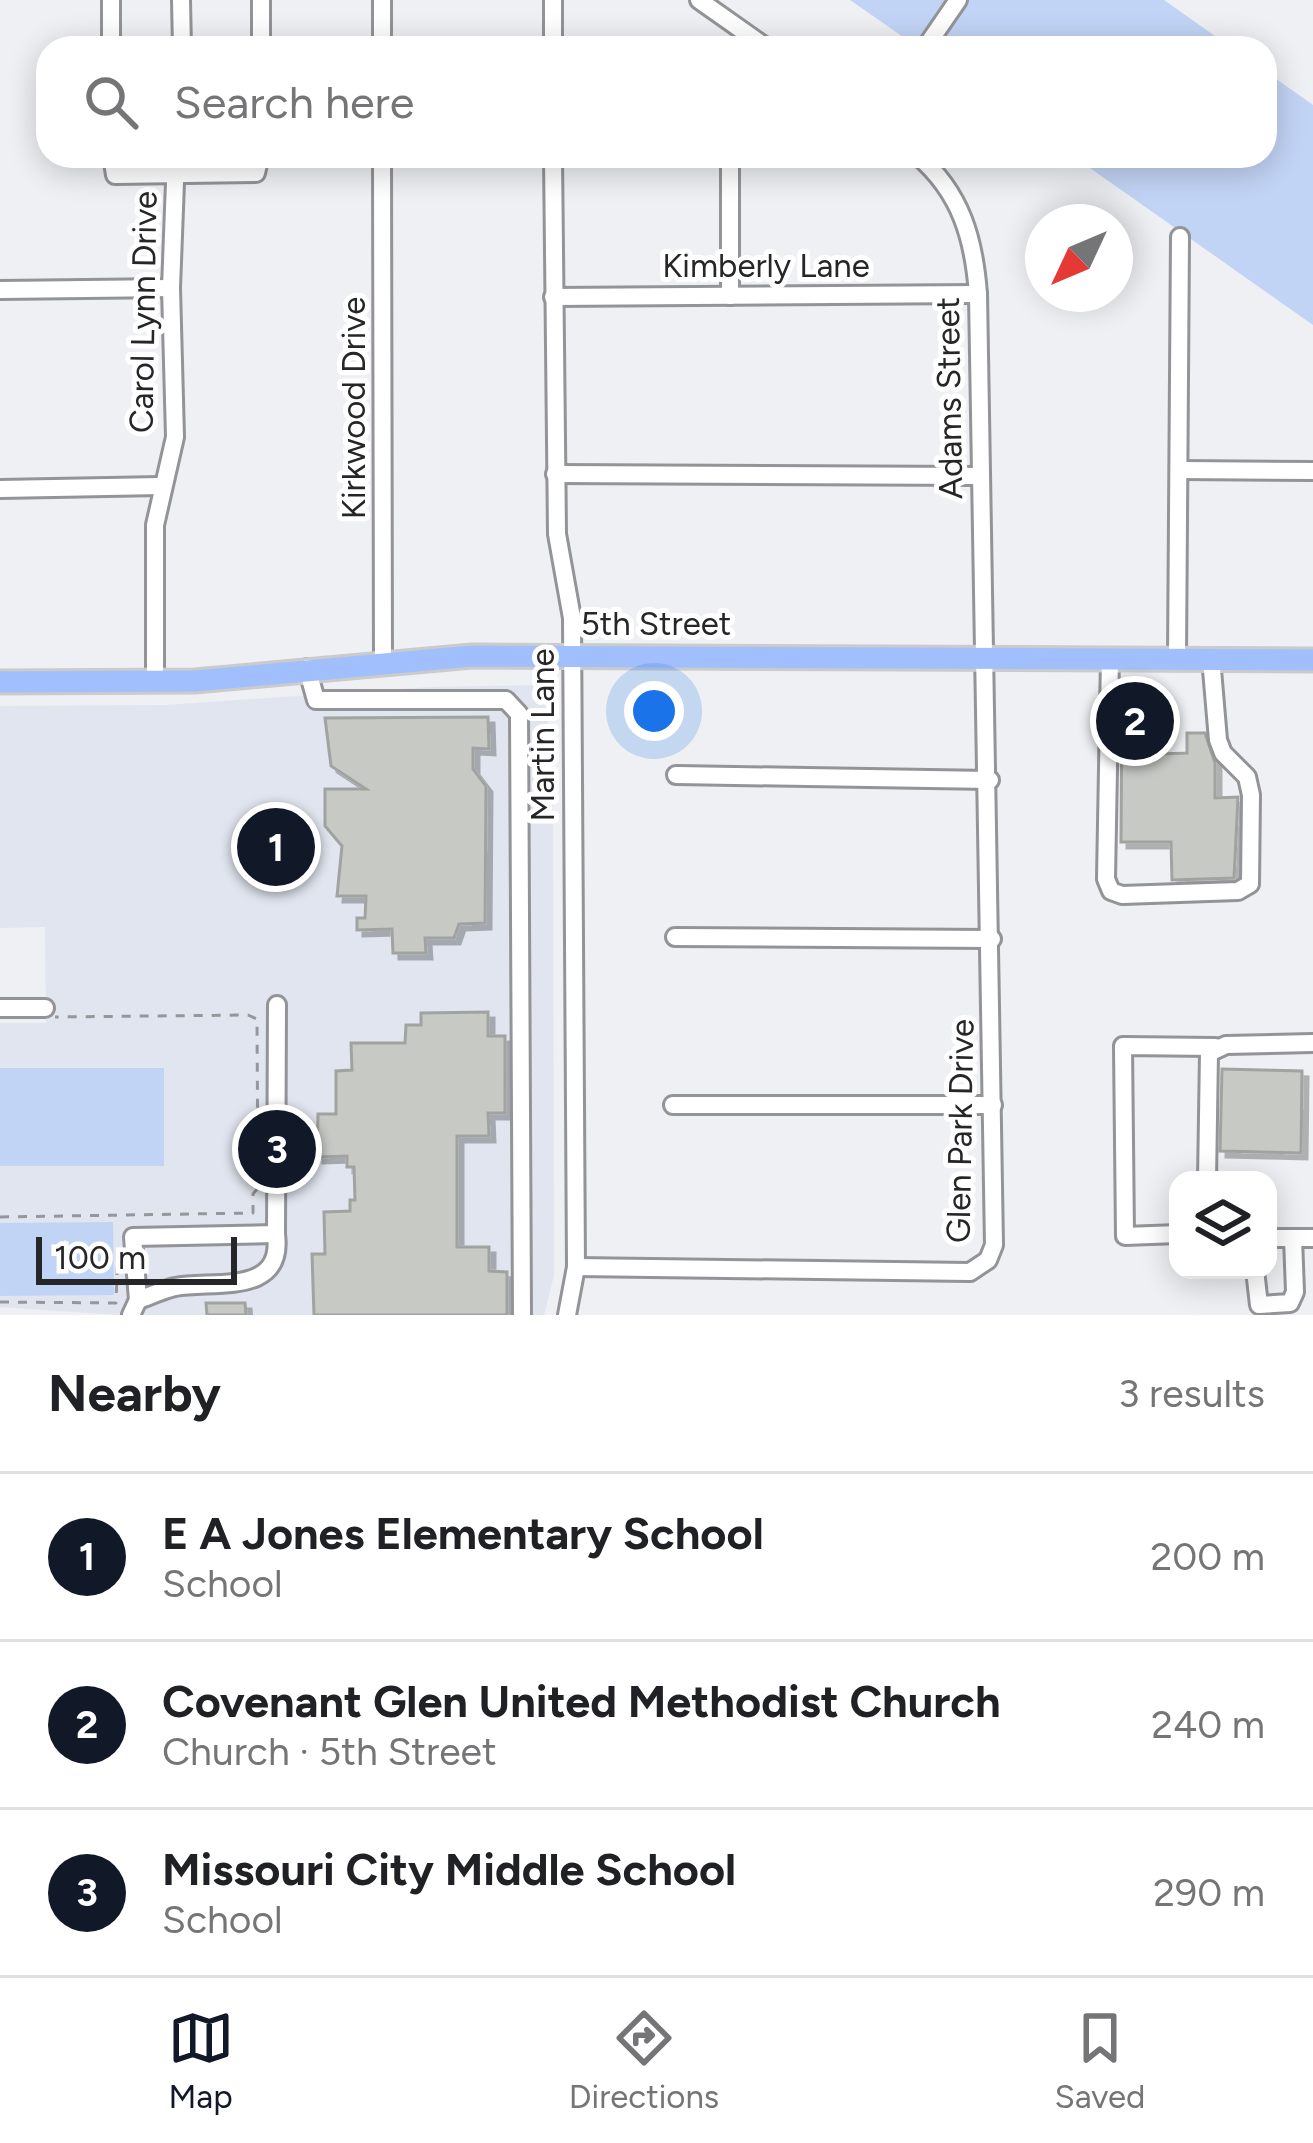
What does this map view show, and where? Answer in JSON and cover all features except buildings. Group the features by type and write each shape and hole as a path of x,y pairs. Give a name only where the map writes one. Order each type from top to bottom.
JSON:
{"main road":[{"name":"5th Street","path":"0,682 155,682 383,660 571,656 1313,660"}],"street":[{"path":"111,0 111,36"},
{"path":"181,0 182,36"},
{"path":"261,0 261,36"},
{"path":"382,0 382,36"},
{"path":"553,0 553,36"},
{"path":"699,0 739,36"},
{"path":"933,36 958,0"},
{"name":"Carol Lynn Drive","path":"155,682 152,572 161,486 175,436 171,288 175,168"},
{"name":"Kirkwood Drive","path":"382,168 383,660"},
{"name":"Martin Lane","path":"553,168 557,534 572,618 576,1267 567,1315"},
{"path":"730,168 730,296"},
{"name":"Adams Street","path":"928,168 957,201 975,256 980,658"},
{"path":"1177,658 1180,237"},
{"path":"0,290 171,288"},
{"name":"Kimberly Lane","path":"554,296 978,294"},
{"path":"1181,470 1313,471"},
{"path":"555,474 980,476"},
{"path":"0,489 161,486"},
{"name":"Glen Park Drive","path":"576,1267 970,1272 988,1260 994,1245 990,780 980,658"},
{"path":"1110,658 1106,879 1111,891 1238,891 1250,884 1251,795 1247,777 1222,753 1218,740 1211,658"},
{"path":"308,668 316,700 506,700 519,714 522,1315"},
{"path":"676,775 990,780"},
{"path":"675,937 992,938"},
{"path":"276,1234 134,1237 134,1307 172,1288 250,1282 274,1264 276,1234 278,1005"},
{"path":"0,1008 41,1013"},
{"path":"1169,1234 1125,1236 1123,1046 1313,1043"},
{"path":"1207,1171 1207,1058 1215,1047"},
{"path":"673,1105 993,1105"},
{"path":"1277,1238 1313,1238"},
{"path":"1256,1279 1259,1305 1290,1303 1295,1292 1294,1238"}],"path":[{"path":"0,1217 254,1213 253,1194 259,1188 256,1019 248,1015 41,1013"},
{"path":"0,1302 116,1303 118,1237"}],"shaded area":[{"path":"850,0 1164,0 1215,36 902,36"},
{"path":"1277,80 1313,105 1313,325 1090,168 1277,168"},
{"path":"543,685 553,767 554,1275 544,1315 119,1315 0,1307 0,1023 46,1023 45,927 0,928 0,706 165,705 428,687"},
{"path":"0,1068 164,1068 164,1166 0,1166"},
{"path":"113,1222 114,1295 0,1296 0,1223"}],"place":[{"name":"Covenant Glen United Methodist Church","path":"1135,721"},
{"name":"E A Jones Elementary School","path":"276,847"},
{"name":"Missouri City Middle School","path":"277,1149"}]}
